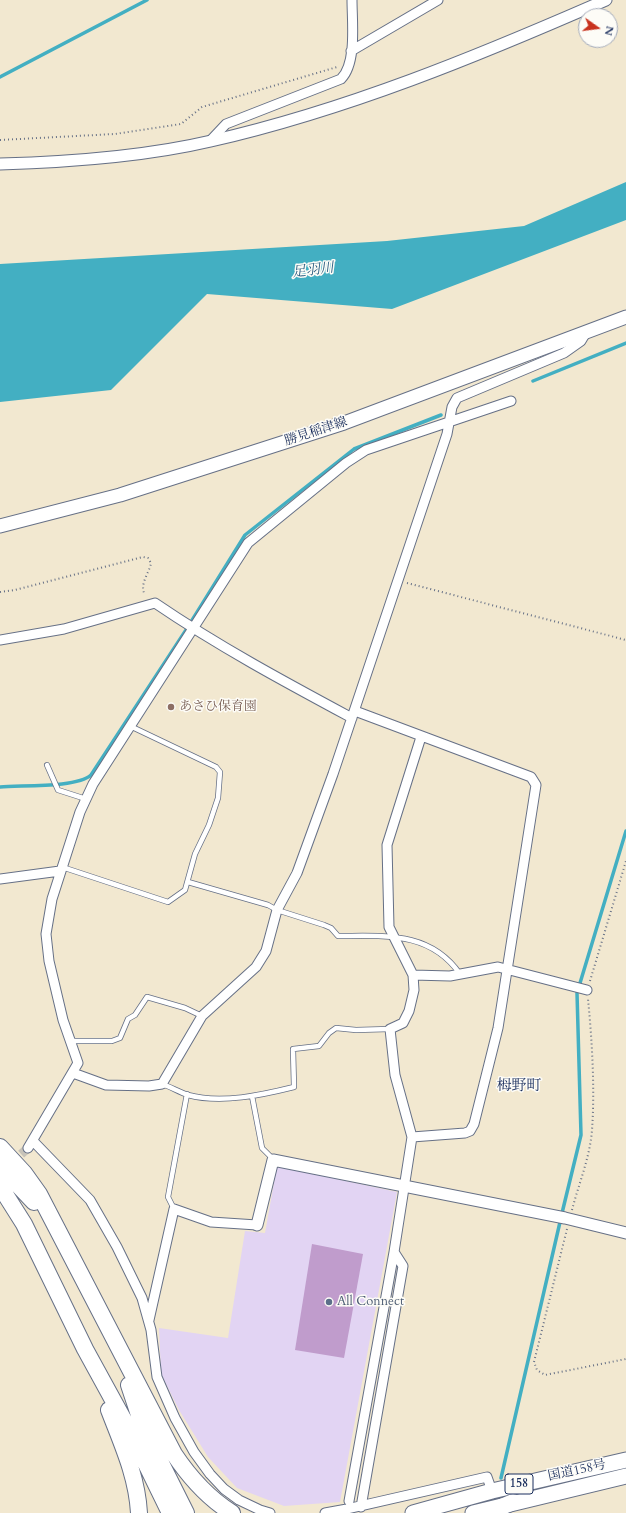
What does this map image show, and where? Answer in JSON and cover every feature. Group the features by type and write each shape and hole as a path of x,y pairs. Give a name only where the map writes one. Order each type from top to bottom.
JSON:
{"highway":[{"path":"0,1146 24,1173 39,1194 174,1454 188,1474 224,1510"},
{"path":"0,1166 42,1212 69,1250"},
{"path":"0,1186 24,1224 85,1349 131,1434 170,1513"},
{"path":"0,1206 20,1229 44,1264"},
{"path":"112,1336 143,1427 186,1513"},
{"path":"85,1349 131,1468 136,1489 139,1513"},
{"name":"国道158号","path":"412,1513 492,1491 626,1460"},
{"name":"国道158号","path":"473,1513 513,1502 626,1476"},
{"path":"487,1513 513,1502"}],"main road":[{"name":"勝見稲津線","path":"0,526 120,495 337,425 626,317"}],"street":[{"path":"210,141 226,124 341,79 347,73 350,63 352,0"},
{"path":"351,51 438,0"},
{"path":"0,164 89,159 152,152 210,141 274,125 402,83 473,56 606,0"},
{"path":"73,1074 106,1085 149,1086 162,1084 202,1016 256,967 266,951 277,910 297,873 353,714 447,434 452,407 457,398 564,353 581,341 587,331"},
{"path":"270,1513 239,1500 224,1489 210,1474 194,1452 175,1418 157,1377 149,1322 142,1298 117,1247 90,1200 30,1145 73,1074 78,1063 63,1020 49,961 46,934 52,899 72,832 93,784 190,627 248,543 346,463 366,450 511,401"},
{"path":"0,640 64,629 155,603 190,627 270,674 353,714 531,777 536,785 506,969 498,1028 474,1124 470,1131 464,1133 412,1137"},
{"path":"349,1500 394,1252 412,1137 394,1075 390,1029 402,1023 409,1011 414,990 413,975 389,926 387,845 421,737"},
{"path":"0,879 61,869"},
{"path":"413,975 450,976 498,967 582,989"},
{"path":"149,1322 174,1209 211,1222 257,1226 273,1160 564,1217 626,1233"},
{"path":"361,1506 403,1266 394,1252"},
{"path":"325,1513 487,1477 492,1491"}],"lane":[{"path":"61,869 168,902 185,890 195,854 209,825 218,798 220,772 216,767 130,726"},
{"path":"47,765 57,788 86,799"},
{"path":"188,882 268,905 277,910 324,925 331,928 338,936 393,936 422,943 451,962 460,974"},
{"path":"70,1041 112,1041 120,1038 128,1019 135,1015 147,997 185,1008 202,1016"},
{"path":"162,1084 187,1094 203,1097 252,1096 294,1088 293,1049 319,1046 328,1033 336,1028 356,1030 390,1029"},
{"path":"174,1209 168,1197 187,1094"},
{"path":"252,1096 262,1148 273,1160"}],"path":[{"path":"0,140 115,134 182,124 202,106 350,63"},
{"path":"0,592 15,590 143,557 148,558 151,563 142,584 142,591 145,596 155,603"},
{"path":"398,581 626,640"},
{"path":"626,861 582,989 592,1038 592,1130 589,1149 564,1217 534,1362 538,1370 545,1375 626,1359"}],"shaded area":[{"path":"277,1166 397,1192 340,1502 284,1506 237,1488 208,1457 179,1410 161,1374 159,1328 228,1338 245,1231 265,1233"}],"water":[{"name":"足羽川","path":"626,182 626,220 392,309 207,294 111,390 0,402 0,264 387,241 524,226"}],"building":[{"name":"All Connect","path":"312,1244 363,1254 344,1358 295,1350"}],"waterway":[{"path":"0,77 147,0"},
{"path":"533,381 626,343"},
{"path":"0,787 62,784 84,779 91,775 186,630 245,535 354,449 441,415"},
{"path":"501,1478 581,1135 577,993 626,831"}],"tunnel":[{"path":"11,1163 28,1148"}],"place":[{"name":"あさひ保育園","path":"171,707"},
{"name":"All Connect","path":"329,1302"}],"district":[{"name":"栂野町","path":"519,1087"}]}
